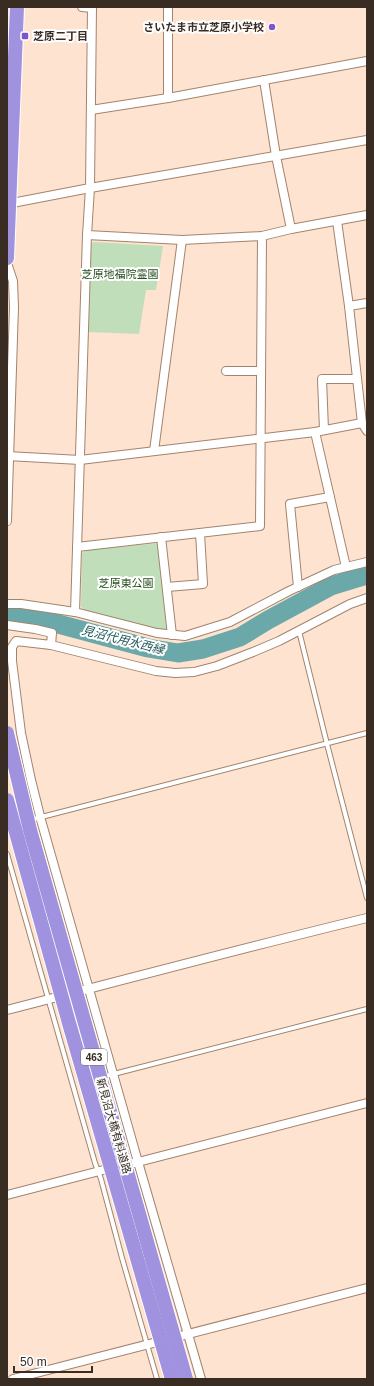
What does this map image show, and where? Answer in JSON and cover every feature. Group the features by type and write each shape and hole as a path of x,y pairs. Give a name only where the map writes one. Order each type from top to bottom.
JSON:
{"highway":[{"path":"7,258 17,7"},
{"name":"新見沼大橋有料道路","path":"11,732 17,781 32,838 186,1379"},
{"name":"新見沼大橋有料道路","path":"7,800 172,1379"}],"street":[{"path":"75,612 87,235 90,188 91,110 92,7 82,7"},
{"path":"168,7 168,98"},
{"path":"91,110 168,98 367,61"},
{"path":"264,80 276,156 290,229"},
{"path":"8,204 90,188 367,140"},
{"path":"87,235 182,240 262,236 290,229 367,215"},
{"path":"337,221 349,306 362,424 367,431"},
{"path":"77,547 260,526 262,236"},
{"path":"154,451 182,240"},
{"path":"7,263 13,281 14,307 7,521"},
{"path":"349,306 367,302"},
{"path":"226,371 261,371"},
{"path":"324,430 322,379 357,379"},
{"path":"8,456 80,460 315,432 362,424"},
{"path":"315,432 346,567"},
{"path":"298,587 290,504 330,497"},
{"path":"167,586 203,584 200,533"},
{"path":"162,537 172,634"},
{"path":"7,604 21,604 75,612 157,633 186,636 230,622 334,570 367,562"},
{"path":"200,1379 40,817 11,732 12,647 16,641 51,645 156,671 176,673 194,672 217,666 253,652 299,631 350,604 367,598"},
{"path":"7,625 35,628 52,633 51,645"},
{"path":"7,1010 248,946 367,918"},
{"path":"7,1195 367,1103"},
{"path":"13,1379 367,1288"}],"lane":[{"path":"299,631 367,898"},
{"path":"7,827 40,817 367,734"},
{"path":"7,854 157,1379"},
{"path":"73,1085 367,1009"}],"green space":[{"name":"芝原地福院霊園","path":"93,242 163,246 156,290 146,290 139,334 87,332 90,246"},
{"name":"芝原東公園","path":"160,543 168,632 84,610 81,606 82,553 87,550"}],"waterway":[{"name":"見沼代用水西縁","path":"7,616 47,621 148,648 178,653 203,649 240,637 331,586 367,575"}],"place":[{"name":"さいたま市立芝原小学校","path":"272,27"},
{"name":"芝原二丁目","path":"25,36"}]}
